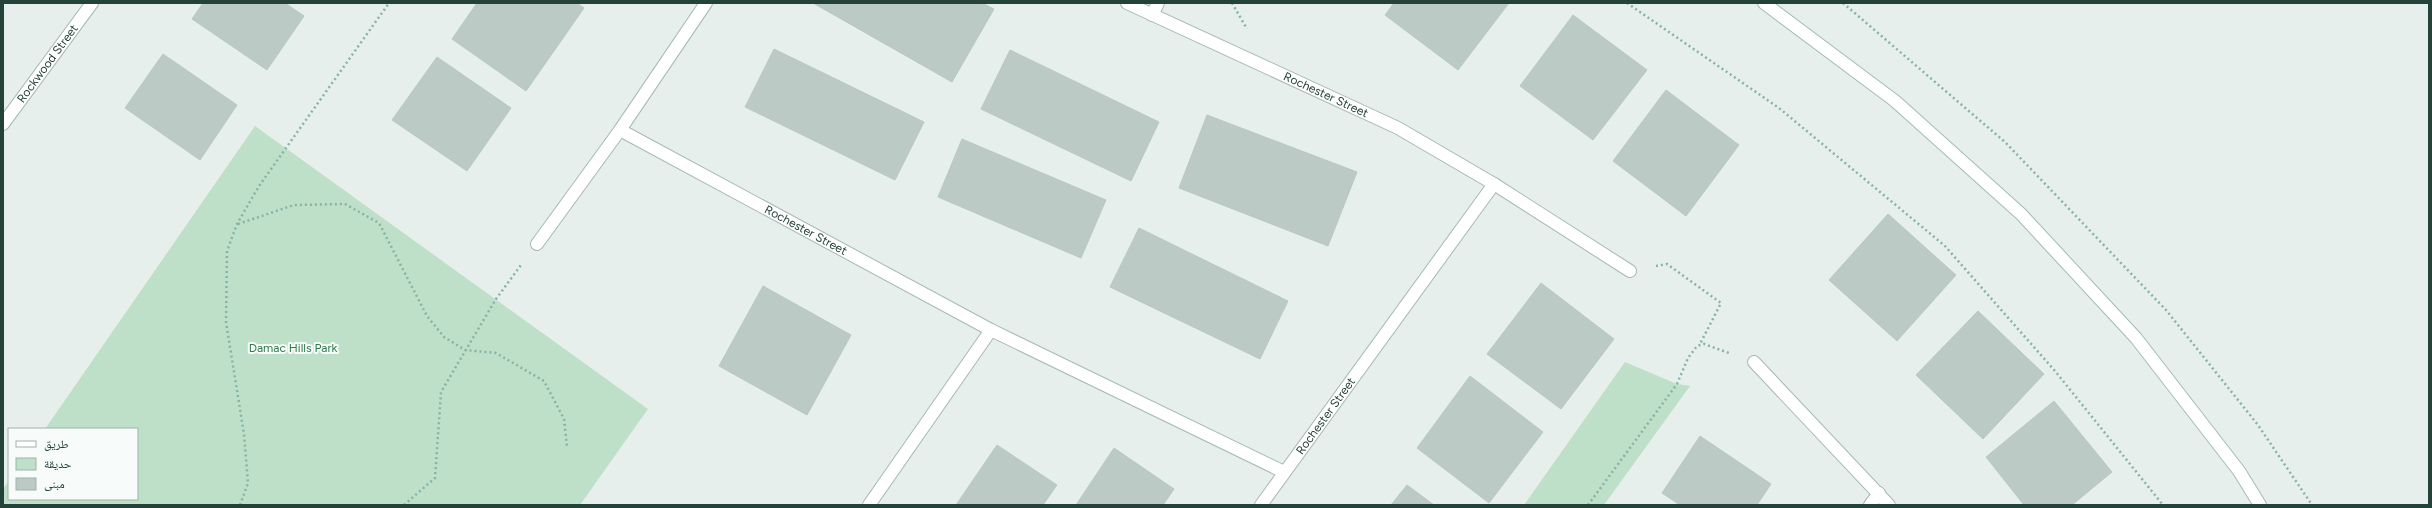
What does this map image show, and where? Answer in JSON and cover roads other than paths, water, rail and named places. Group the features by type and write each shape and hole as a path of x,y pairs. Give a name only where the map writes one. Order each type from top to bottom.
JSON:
{"street":[{"name":"Rockwood Street","path":"3,124 92,3"},
{"path":"537,244 620,130 706,3"},
{"name":"Rochester Street","path":"1127,3 1398,128 1494,184 1630,271"},
{"path":"1152,15 1158,3"},
{"path":"1764,3 1895,101 2021,214 2136,338 2239,471 2260,505"},
{"name":"Rochester Street","path":"620,130 991,330 1284,472"},
{"name":"Rochester Street","path":"1261,505 1494,184"},
{"path":"869,505 991,330"},
{"path":"1754,362 1889,505"},
{"path":"1870,505 1879,493"}],"park label":[{"name":"Damac Hills Park","path":"293,348"}]}
